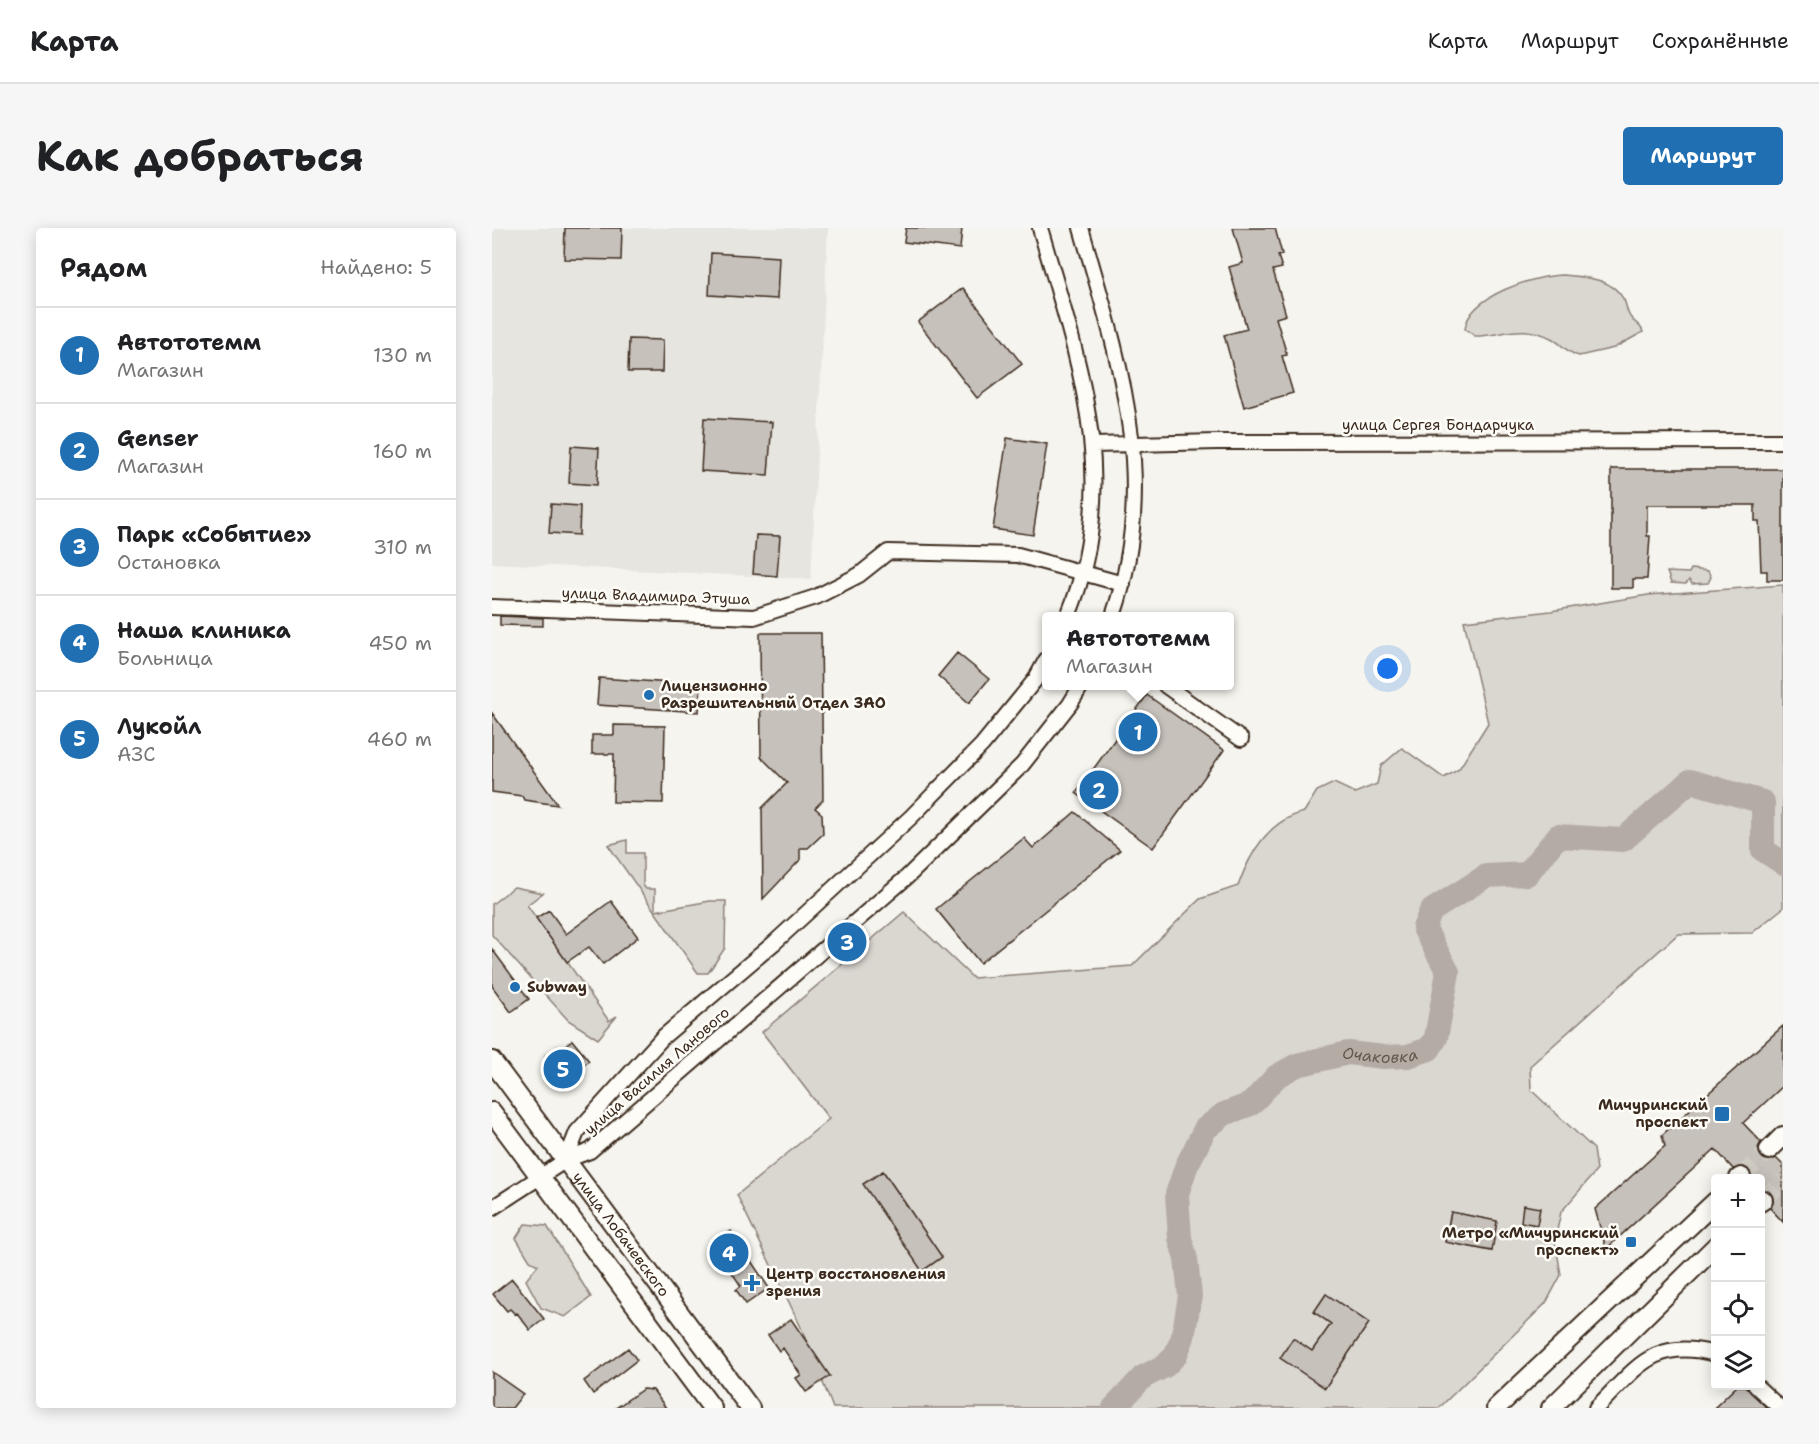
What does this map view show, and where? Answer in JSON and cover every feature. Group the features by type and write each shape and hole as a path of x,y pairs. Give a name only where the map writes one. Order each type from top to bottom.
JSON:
{"main road":[{"name":"улица Лобачевского","path":"492,1061 750,1408"},
{"name":"улица Лобачевского","path":"492,1112 712,1408"},
{"path":"1768,1150 1783,1136"},
{"path":"1497,1408 1711,1206"},
{"path":"1551,1408 1711,1251"},
{"path":"1490,1408 1512,1392"}],"street":[{"path":"1040,228 1084,387 1093,445 1092,517 1082,573 1069,612"},
{"path":"1081,228 1109,324 1134,444 1136,483 1123,584 1114,612"},
{"name":"улица Сергея Бондарчука","path":"1093,445 1783,441"},
{"name":"улица Владимира Этуша","path":"492,607 754,617 816,597 859,575 888,552 1018,555 1123,584"},
{"name":"улица Василия Ланового","path":"566,1160 577,1132 663,1037 774,942 911,816 982,745 1023,696 1042,668"},
{"name":"улица Василия Ланового","path":"566,1160 590,1151 907,877 1022,765 1071,704 1079,690"},
{"path":"1172,690 1241,740"},
{"path":"492,1208 566,1160"},
{"path":"1596,1408 1637,1367 1653,1356 1671,1348 1711,1353"},
{"path":"1760,1390 1780,1408"}],"shaded area":[{"path":"492,228 828,228 811,579 492,563"},
{"path":"1564,275 1598,280 1613,287 1624,300 1629,316 1643,332 1614,348 1579,356 1571,353 1551,338 1530,331 1475,336 1465,329 1469,317 1478,306 1491,297 1521,283"},
{"path":"1691,569 1708,571 1711,577 1708,583 1692,584 1689,580 1686,584 1671,583 1667,572 1689,573"},
{"path":"1783,585 1783,908 1752,933 1678,934 1530,1066 1531,1090 1594,1149 1597,1170 1561,1212 1555,1239 1561,1275 1546,1303 1439,1408 833,1408 800,1325 737,1195 829,1119 762,1032 904,912 973,978 1132,966 1200,899 1238,886 1248,862 1262,840 1280,823 1304,812 1317,791 1334,783 1355,793 1377,784 1381,766 1402,748 1444,778 1459,769 1488,723 1464,621 1551,611 1648,595","holes":["883,1171 942,1257 923,1271 864,1184","1451,1212 1497,1221 1491,1251 1446,1242","1326,1294 1369,1323 1325,1388 1293,1339 1312,1351 1331,1324 1314,1312"]},
{"path":"627,840 627,853 643,853 643,885 646,889 655,889 655,911 710,901 726,901 725,948 708,973 698,973 608,845"},
{"path":"514,887 543,893 527,905 609,1021 617,1016 598,1039 568,1020 492,935 492,904"},
{"path":"525,1224 547,1226 591,1297 565,1317 541,1308 526,1280 538,1265 530,1261 516,1238"}],"building":[{"path":"565,228 622,228 621,260 564,259"},
{"path":"906,228 962,228 960,249 904,242"},
{"path":"1233,228 1275,228 1282,254 1278,256 1282,268 1273,270 1286,315 1276,318 1287,355 1282,356 1293,393 1244,407 1224,335 1247,329 1229,267 1243,263"},
{"path":"711,253 779,257 777,299 709,295"},
{"path":"963,288 1022,364 977,398 918,322"},
{"path":"629,339 663,340 662,372 628,372"},
{"path":"704,418 772,422 768,475 701,471"},
{"path":"1007,438 1047,444 1033,535 993,529"},
{"path":"571,446 599,448 597,485 569,483"},
{"path":"1611,469 1783,469 1783,580 1767,580 1767,571 1761,571 1759,521 1755,521 1755,505 1647,505 1647,536 1650,536 1647,579 1633,579 1633,588 1611,588"},
{"path":"551,504 580,506 579,535 549,533"},
{"path":"756,535 780,536 777,576 753,574"},
{"path":"500,616 543,618 543,626 500,625"},
{"path":"760,633 821,633 823,800 815,808 822,814 823,834 808,848 800,848 800,860 763,899 762,808 787,783 761,757"},
{"path":"957,653 989,679 969,703 938,676"},
{"name":"Лицензионно Разрешительный Отдел ЗАО","path":"599,678 701,685 699,712 597,705"},
{"path":"1147,695 1224,750 1153,848 1076,793"},
{"path":"492,713 558,805 524,800 522,796 492,792"},
{"path":"614,725 665,726 663,803 613,802 614,754 592,754 592,735 614,735"},
{"path":"1075,812 1120,850 980,963 936,909 1024,838 1033,848"},
{"path":"611,901 638,937 603,964 589,947 567,962 536,918 549,910 566,934"},
{"path":"492,949 529,999 511,1012 492,986"},
{"path":"1783,1026 1783,1086 1743,1123 1761,1142 1758,1148 1761,1157 1767,1161 1776,1158 1783,1165 1783,1222 1770,1208 1774,1200 1772,1193 1765,1190 1765,1174 1750,1174 1747,1167 1733,1169 1715,1149 1606,1249 1595,1209 1665,1146 1662,1135"},
{"path":"572,1040 589,1061 575,1072 581,1079 569,1087 545,1056 557,1047 559,1050"},
{"path":"883,1171 942,1257 922,1271 863,1184"},
{"path":"1523,1205 1540,1208 1537,1225 1521,1222"},
{"path":"1451,1212 1497,1221 1492,1251 1445,1242"},
{"path":"731,1231 769,1288 746,1304 736,1290 741,1286 723,1259 718,1262 708,1246"},
{"path":"512,1279 544,1319 530,1330 517,1313 515,1314 510,1309 507,1311 493,1294"},
{"path":"1326,1294 1369,1323 1325,1388 1280,1358 1293,1338 1312,1351 1331,1324 1314,1312"},
{"path":"791,1319 830,1376 806,1392 796,1378 801,1375 783,1348 779,1351 768,1335"},
{"path":"628,1348 637,1360 593,1394 584,1381"},
{"path":"492,1372 523,1394 512,1408 492,1408"},
{"path":"643,1389 653,1390 666,1408 616,1408"},
{"path":"1733,1390 1749,1390 1767,1408 1714,1408"}],"waterway":[{"name":"Очаковка","path":"1114,1408 1143,1377 1165,1366 1175,1356 1183,1337 1190,1296 1186,1259 1180,1238 1177,1194 1186,1167 1205,1129 1224,1114 1251,1104 1277,1076 1297,1065 1348,1053 1384,1057 1408,1056 1429,1049 1436,1038 1448,972 1424,928 1431,911 1486,876 1527,874 1558,836 1623,840 1690,781 1763,802 1763,850 1783,863"}],"tunnel":[{"path":"1744,1174 1769,1150"},
{"path":"1765,1198 1783,1180"}],"place":[{"name":"Лицензионно Разрешительный Отдел ЗАО","path":"649,695"},
{"name":"Автототемм","path":"1138,732"},
{"name":"Genser","path":"1099,790"},
{"name":"Парк «Событие»","path":"847,942"},
{"name":"Subway","path":"515,987"},
{"name":"Лукойл","path":"563,1069"},
{"name":"Мичуринский проспект","path":"1722,1114"},
{"name":"Метро «Мичуринский проспект»","path":"1631,1242"},
{"name":"Наша клиника","path":"729,1253"},
{"name":"Центр восстановления зрения","path":"752,1283"}]}
